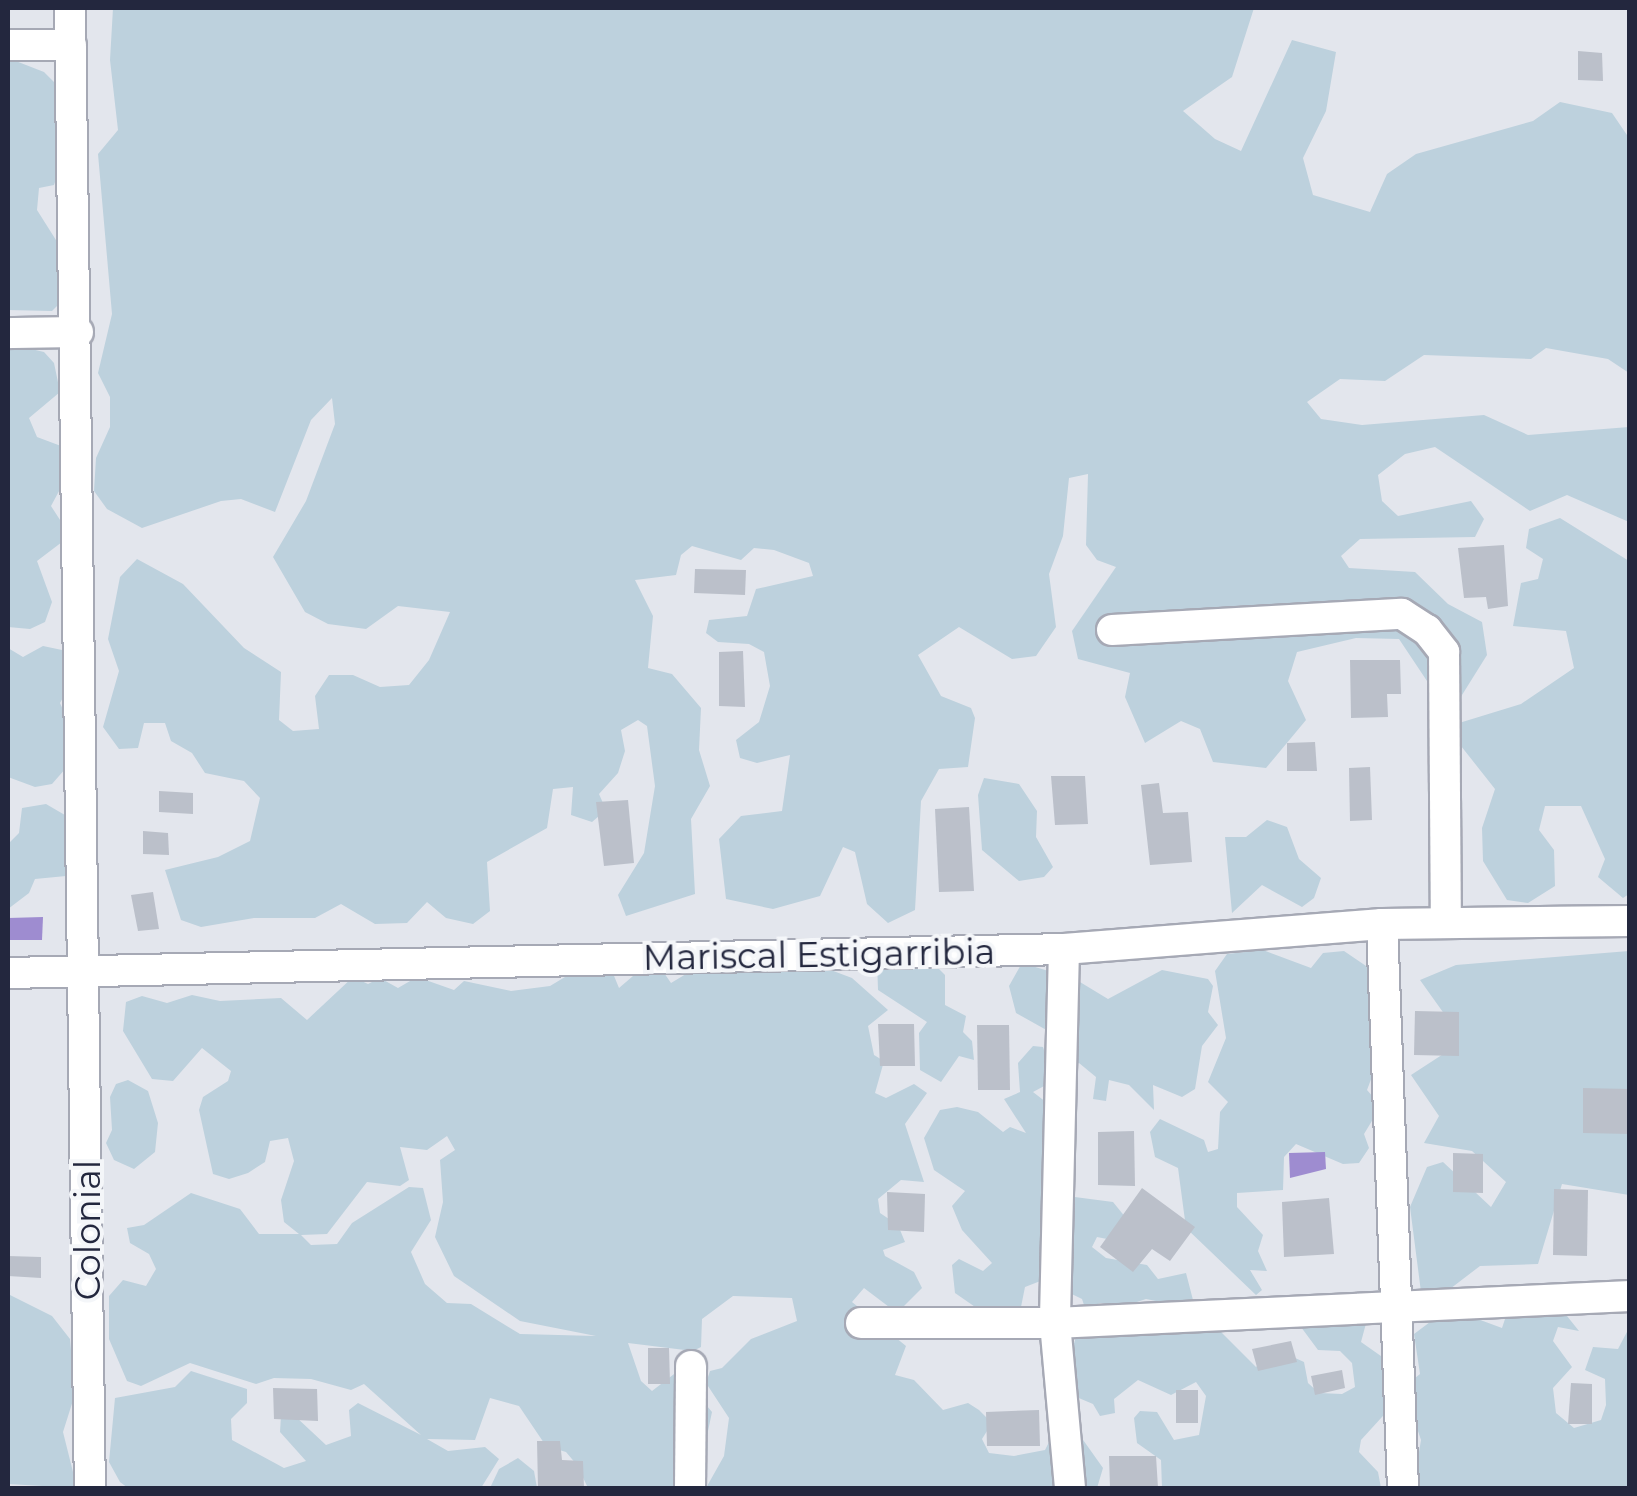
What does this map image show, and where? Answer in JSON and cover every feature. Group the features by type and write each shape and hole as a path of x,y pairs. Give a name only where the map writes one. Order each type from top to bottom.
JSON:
{"street":[{"name":"Colonial","path":"70,8 78,332 90,1488"},
{"path":"8,45 72,45"},
{"path":"8,333 78,332"},
{"path":"1112,630 1402,614 1428,630 1444,652 1446,923"},
{"name":"Mariscal Estigarribia","path":"8,974 1064,949 1382,924 1630,922"},
{"path":"1382,924 1403,1488"},
{"path":"1064,949 1055,1323 1070,1488"},
{"path":"862,1323 1055,1323 1630,1296"},
{"path":"690,1488 692,1366"}],"shaded area":[{"path":"113,8 1254,8 1232,77 1183,111 1215,139 1241,151 1292,40 1336,52 1326,111 1303,158 1313,195 1370,212 1387,174 1416,154 1533,121 1560,102 1612,113 1629,138 1629,373 1608,359 1546,348 1531,359 1424,355 1385,381 1340,379 1307,402 1321,419 1362,425 1484,415 1528,435 1629,427 1629,522 1567,495 1530,511 1435,447 1405,454 1378,475 1382,501 1398,516 1471,501 1484,519 1475,537 1360,539 1341,556 1349,568 1415,572 1448,604 1482,622 1487,655 1457,703 1429,684 1399,639 1356,638 1297,652 1288,681 1306,720 1266,768 1213,762 1200,729 1181,721 1145,743 1125,697 1130,673 1078,659 1072,631 1116,567 1097,560 1086,545 1088,474 1069,478 1063,536 1049,574 1056,627 1036,656 1012,659 959,627 918,655 941,696 971,708 975,718 968,767 939,769 921,801 915,910 888,923 867,904 855,852 843,847 820,896 773,909 726,899 719,839 741,816 782,811 790,755 757,763 740,758 736,740 759,722 770,686 764,652 749,644 718,642 706,633 709,620 747,616 756,589 813,576 809,563 774,550 754,548 741,560 692,546 681,555 676,575 635,580 653,616 648,668 672,674 701,708 699,750 710,786 691,819 695,894 626,916 618,895 644,853 655,786 647,726 638,720 621,730 625,751 618,773 599,794 606,810 592,822 571,815 573,787 553,789 547,828 487,862 490,911 473,924 446,918 427,902 407,923 375,924 341,904 315,918 254,918 201,927 181,920 165,870 218,857 250,841 260,798 244,781 205,773 192,753 171,741 165,723 144,723 138,748 119,749 103,727 119,671 108,639 120,577 137,559 183,584 244,648 281,672 279,720 293,731 319,729 315,696 329,675 353,675 380,687 409,685 429,660 450,612 398,606 366,629 328,624 305,612 273,557 306,501 335,424 332,398 311,420 275,512 241,499 221,501 142,528 107,509 94,491 96,458 110,427 110,397 98,373 112,314 98,154 118,130 110,60"},
{"path":"8,58 44,72 59,87 63,106 55,128 59,170 54,185 39,188 37,210 61,248 60,303 52,311 8,310"},
{"path":"14,345 44,352 54,363 60,392 29,418 37,437 61,446 65,480 51,506 62,523 62,542 37,561 52,602 45,622 30,629 8,627 8,350"},
{"path":"1560,518 1629,561 1629,894 1623,898 1598,877 1605,859 1581,806 1545,806 1539,830 1554,850 1555,886 1528,903 1507,900 1483,861 1482,828 1495,789 1446,727 1521,704 1574,668 1566,631 1513,626 1521,583 1538,579 1543,559 1526,548 1529,529"},
{"path":"43,646 62,650 69,687 60,703 68,721 66,768 52,784 35,787 8,777 8,648 23,657"},
{"path":"984,778 1019,784 1037,811 1036,837 1053,867 1044,877 1019,881 982,850 978,795"},
{"path":"46,804 70,818 73,866 66,876 35,879 29,893 8,909 8,844 19,833 22,808"},
{"path":"1267,820 1287,827 1299,859 1321,878 1314,898 1302,907 1262,885 1232,913 1225,837 1246,837"},
{"path":"43,917 42,940 8,940 8,918"},
{"path":"1263,950 1311,968 1323,953 1344,951 1369,968 1379,1044 1370,1051 1373,1074 1367,1090 1381,1106 1364,1134 1369,1148 1359,1163 1343,1164 1296,1144 1284,1157 1283,1190 1237,1193 1237,1207 1263,1235 1258,1251 1267,1271 1250,1270 1262,1290 1256,1295 1186,1228 1178,1168 1155,1157 1150,1132 1160,1119 1204,1140 1208,1152 1218,1149 1220,1112 1228,1102 1208,1082 1226,1038 1215,971 1227,954"},
{"path":"1629,951 1629,1195 1562,1184 1538,1264 1480,1266 1442,1295 1421,1292 1410,1207 1427,1167 1443,1162 1491,1207 1506,1182 1472,1151 1424,1143 1439,1116 1411,1075 1451,1049 1455,1029 1420,980 1456,965"},
{"path":"877,960 937,967 945,975 945,1005 966,1016 963,1032 972,1041 974,1060 959,1056 941,1082 920,1070 919,1033 927,1022 878,990"},
{"path":"1022,963 1075,979 1108,999 1162,970 1208,979 1213,986 1208,1012 1218,1025 1202,1046 1195,1089 1182,1097 1153,1085 1154,1110 1129,1085 1109,1080 1106,1101 1093,1099 1096,1077 1079,1063 1071,1065 1050,1032 1016,1013 1009,986"},
{"path":"828,969 852,978 888,1010 868,1026 874,1055 884,1061 875,1093 886,1098 914,1084 927,1093 905,1124 924,1182 901,1180 878,1199 880,1213 898,1225 905,1242 883,1250 885,1256 914,1272 922,1288 897,1313 864,1288 852,1302 906,1346 895,1375 914,1380 943,1410 968,1403 992,1423 982,1439 989,1453 1014,1456 1045,1450 1052,1436 1081,1437 1103,1468 1097,1488 706,1488 724,1456 729,1418 706,1383 710,1371 722,1368 751,1339 797,1321 792,1298 733,1296 702,1319 701,1347 693,1351 628,1343 641,1381 652,1391 678,1371 712,1412 696,1488 588,1488 577,1465 566,1452 546,1446 519,1406 490,1398 475,1440 427,1439 448,1451 485,1447 499,1459 481,1488 128,1488 120,1482 109,1462 115,1398 175,1387 191,1371 247,1389 247,1403 231,1419 232,1440 284,1468 306,1461 280,1432 281,1416 296,1417 326,1445 351,1436 349,1410 358,1403 421,1435 364,1384 351,1390 311,1379 274,1378 256,1384 190,1363 141,1386 127,1381 109,1339 109,1296 123,1280 146,1286 156,1269 149,1254 130,1243 127,1228 144,1225 191,1193 240,1209 259,1234 299,1234 284,1222 281,1200 294,1161 288,1138 270,1141 265,1162 248,1173 229,1179 213,1174 199,1110 203,1097 228,1081 231,1071 202,1048 173,1081 152,1079 123,1031 126,1002 142,996 167,1003 192,995 220,1001 281,998 307,1020 353,977 368,984 380,978 398,988 417,977 454,990 464,981 511,991 550,986 575,971 612,971 619,988 640,970 662,970 671,983 691,971","holes":["447,1136 455,1150 440,1160 443,1202 435,1237 454,1276 520,1321 596,1336 520,1334 471,1304 447,1303 425,1284 411,1252 431,1220 423,1188 409,1187 352,1223 337,1244 311,1245 301,1235 327,1234 367,1182 400,1186 409,1180 400,1147 427,1150"]},
{"path":"1033,1046 1043,1047 1048,1062 1046,1085 1033,1092 1051,1106 1045,1178 1067,1196 1113,1202 1126,1218 1112,1240 1097,1237 1092,1247 1106,1258 1147,1265 1158,1279 1186,1273 1193,1300 1181,1306 1146,1299 1137,1302 1140,1310 1101,1303 1085,1308 1082,1299 1043,1280 1025,1287 1021,1307 981,1311 955,1293 952,1265 959,1259 983,1271 992,1263 962,1230 952,1206 965,1191 934,1170 924,1138 940,1110 957,1107 978,1112 1003,1132 1010,1127 1026,1133 1004,1099 1020,1092 1018,1063"},
{"path":"128,1080 148,1091 158,1123 155,1152 134,1169 114,1160 106,1143 112,1130 110,1097 116,1084"},
{"path":"1325,1152 1326,1169 1290,1178 1289,1153"},
{"path":"8,1294 52,1316 70,1339 75,1394 63,1432 77,1488 8,1484"},
{"path":"1563,1311 1579,1331 1558,1327 1553,1341 1572,1367 1553,1388 1556,1413 1574,1428 1601,1420 1606,1405 1605,1379 1585,1370 1593,1347 1618,1349 1629,1328 1629,1488 1413,1488 1421,1440 1410,1407 1409,1383 1420,1374 1414,1334 1430,1322 1464,1314 1502,1328 1506,1316"},
{"path":"1368,1316 1361,1342 1388,1361 1392,1406 1361,1440 1359,1452 1378,1472 1381,1488 1162,1488 1161,1460 1137,1443 1134,1418 1140,1411 1157,1412 1174,1440 1199,1435 1206,1396 1196,1382 1171,1395 1138,1380 1114,1399 1115,1413 1100,1416 1093,1404 1074,1396 1069,1360 1076,1337 1217,1328 1256,1367 1265,1359 1293,1357 1304,1362 1308,1383 1319,1393 1342,1394 1355,1387 1352,1363 1340,1351 1318,1350 1298,1323"},
{"path":"518,1458 534,1471 537,1488 490,1488 499,1469"}],"building":[{"path":"1578,51 1602,53 1603,81 1578,80"},
{"path":"1504,545 1508,606 1488,609 1486,597 1464,598 1458,548"},
{"path":"695,569 746,570 745,595 694,593"},
{"path":"743,651 745,707 719,706 719,652"},
{"path":"1350,660 1400,660 1401,694 1387,694 1388,717 1351,718"},
{"path":"1315,742 1317,771 1287,771 1287,743"},
{"path":"1370,767 1372,820 1350,821 1349,768"},
{"path":"1051,776 1085,776 1088,824 1055,825"},
{"path":"1159,783 1163,813 1188,812 1192,862 1150,865 1141,785"},
{"path":"159,791 193,793 193,814 159,812"},
{"path":"628,800 634,863 604,866 596,802"},
{"path":"969,807 974,891 939,892 935,809"},
{"path":"143,831 168,833 169,855 143,854"},
{"path":"153,892 159,929 138,931 131,895"},
{"path":"1415,1011 1459,1012 1459,1056 1414,1055"},
{"path":"878,1024 914,1024 915,1066 880,1066"},
{"path":"977,1025 1009,1025 1010,1090 978,1090"},
{"path":"1583,1088 1630,1089 1630,1134 1583,1133"},
{"path":"1134,1131 1135,1186 1098,1185 1098,1132"},
{"path":"1453,1153 1483,1154 1483,1193 1453,1192"},
{"path":"1142,1188 1195,1227 1170,1261 1152,1249 1133,1272 1100,1247"},
{"path":"1554,1189 1588,1190 1587,1256 1553,1255"},
{"path":"887,1192 925,1194 924,1232 888,1230"},
{"path":"1329,1198 1334,1254 1284,1257 1282,1202"},
{"path":"8,1256 41,1257 41,1278 8,1276"},
{"path":"1291,1341 1297,1362 1258,1371 1252,1349"},
{"path":"648,1348 669,1348 670,1384 648,1384"},
{"path":"1342,1370 1345,1388 1315,1395 1311,1376"},
{"path":"1571,1383 1592,1384 1592,1424 1568,1424"},
{"path":"273,1388 317,1389 318,1421 274,1419"},
{"path":"1176,1390 1198,1390 1198,1423 1176,1423"},
{"path":"1039,1410 1040,1446 987,1446 986,1412"},
{"path":"537,1441 560,1441 562,1460 583,1461 584,1488 538,1488"},
{"path":"1109,1456 1156,1456 1158,1488 1110,1488"}]}
